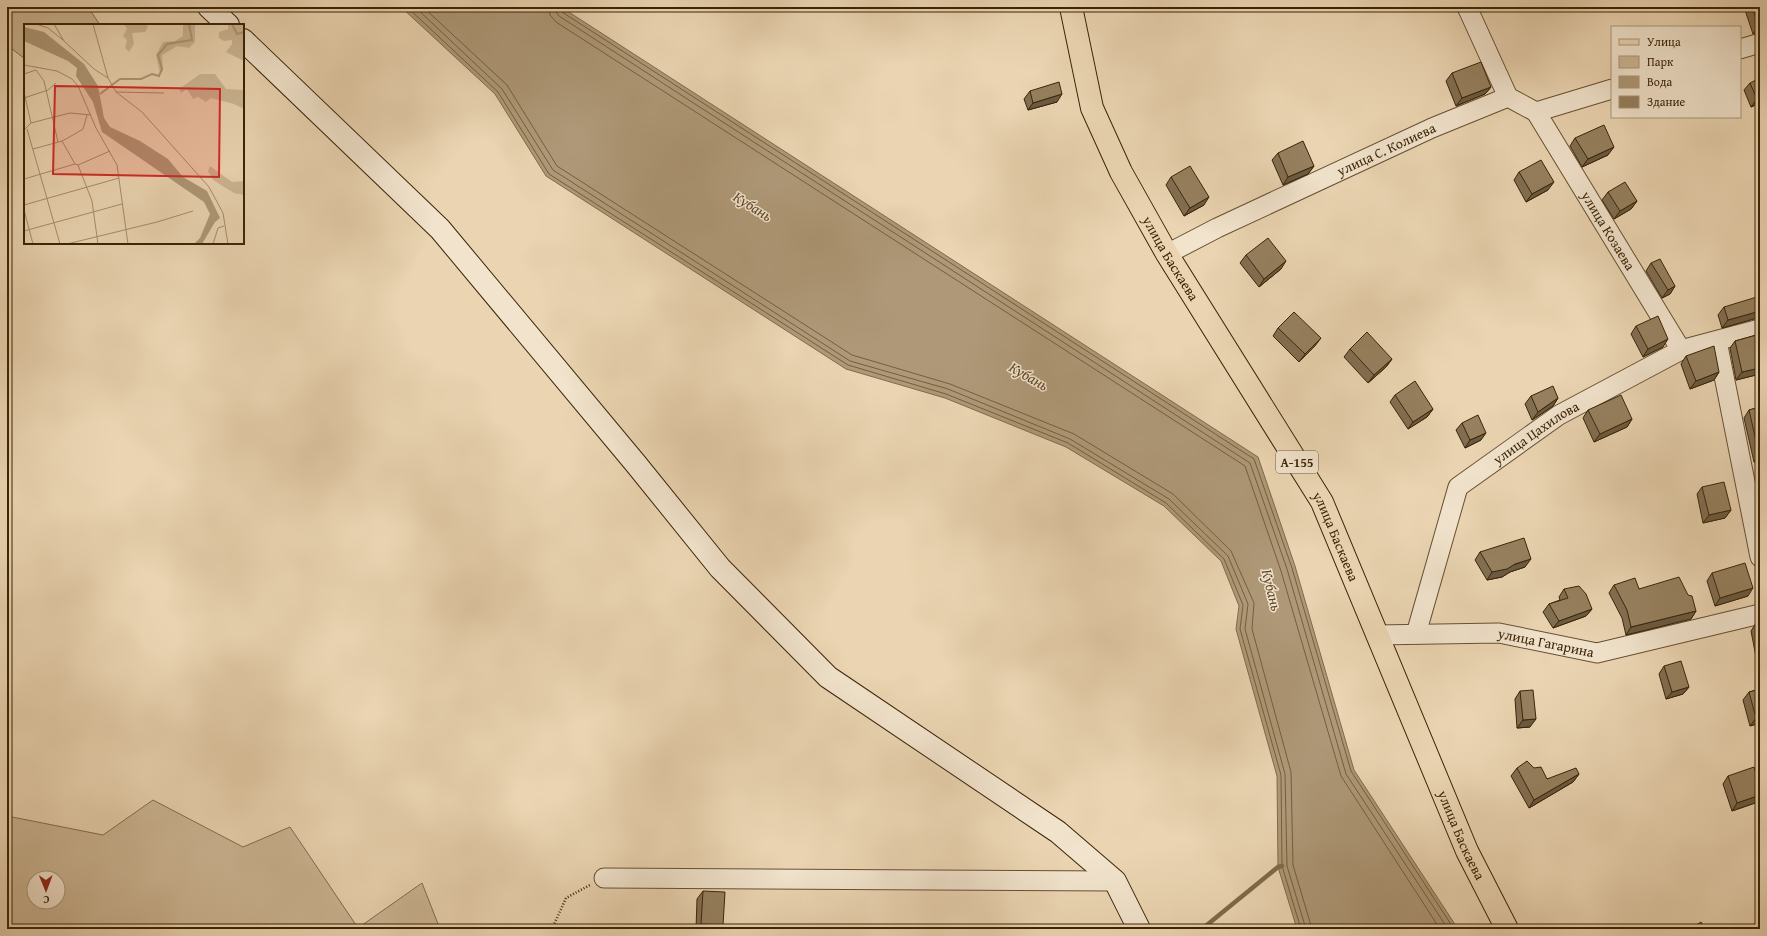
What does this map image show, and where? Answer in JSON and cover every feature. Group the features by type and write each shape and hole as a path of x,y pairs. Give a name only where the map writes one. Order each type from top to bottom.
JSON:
{"main road":[{"name":"улица Баскаева","path":"1071,7 1092,108 1122,172 1167,254 1322,502 1467,851 1507,929"}],"street":[{"path":"209,7 227,24"},
{"path":"1467,7 1508,97 1536,112 1611,89"},
{"path":"244,41 440,229 631,458 720,568 828,677 1058,832 1115,881 1139,929"},
{"path":"1741,50 1760,43"},
{"name":"улица С. Колиева","path":"1167,254 1217,228 1432,128 1508,97"},
{"name":"улица Козаева","path":"1536,112 1681,350"},
{"name":"улица Цахилова","path":"1416,634 1458,487 1559,415 1681,350 1760,329"},
{"path":"1717,341 1760,557"},
{"name":"улица Гагарина","path":"1376,635 1499,633 1597,653 1760,614"},
{"path":"604,878 1115,881"}],"path":[{"path":"552,929 566,898 604,878"}],"green space":[{"path":"7,7 88,7 99,24 24,24 24,58 7,45"},
{"path":"153,800 243,847 290,827 358,928 422,883 440,929 7,929 7,816 103,835"}],"water":[{"name":"Кубань","path":"401,7 561,7 1258,457 1295,566 1354,770 1458,929 1297,929 1278,867 1277,776 1236,629 1239,606 1221,561 1164,506 1066,447 945,398 846,369 546,176 495,94"}],"building":[{"path":"1752,7 1760,7 1759,26"},
{"path":"1481,62 1491,87 1462,98 1452,73"},
{"path":"1760,78 1760,97 1757,99 1750,83"},
{"path":"1059,82 1062,94 1033,103 1030,91"},
{"path":"1604,125 1614,147 1588,159 1575,138"},
{"path":"1303,141 1314,166 1288,177 1278,153"},
{"path":"1541,160 1554,182 1532,194 1519,172"},
{"path":"1190,166 1209,197 1190,208 1171,177"},
{"path":"1625,182 1637,201 1620,211 1608,192"},
{"path":"1268,238 1286,261 1264,279 1246,255"},
{"path":"1660,259 1675,286 1668,290 1651,263"},
{"path":"1760,296 1760,311 1728,320 1724,307"},
{"path":"1294,312 1321,338 1305,354 1278,328"},
{"path":"1658,316 1668,339 1648,349 1636,326"},
{"path":"1367,332 1392,359 1374,375 1350,349"},
{"path":"1760,334 1760,368 1742,372 1735,341"},
{"path":"1714,346 1719,372 1696,381 1686,356"},
{"path":"1415,381 1433,409 1413,422 1395,395"},
{"path":"1553,386 1558,398 1538,412 1531,396"},
{"path":"1621,395 1632,419 1600,434 1588,410"},
{"path":"1760,407 1760,454 1759,454 1749,410"},
{"path":"1478,415 1486,433 1470,440 1462,423"},
{"path":"1724,482 1731,510 1709,515 1702,487"},
{"path":"1524,538 1531,559 1515,564 1507,569 1492,572 1480,552"},
{"path":"1745,563 1753,588 1720,598 1712,573"},
{"path":"1679,577 1688,595 1692,596 1696,611 1631,627 1627,610 1614,585 1635,578 1639,589"},
{"path":"1579,586 1586,594 1592,609 1559,621 1549,604 1568,598 1564,589"},
{"path":"1760,622 1760,641 1756,623"},
{"path":"1681,661 1689,687 1672,692 1664,666"},
{"path":"1760,689 1760,716 1756,718 1749,692"},
{"path":"1533,690 1536,719 1523,720 1520,691"},
{"path":"1527,761 1534,768 1541,767 1547,779 1576,768 1579,774 1534,800 1517,768"},
{"path":"1754,767 1760,784 1760,795 1737,803 1728,776"},
{"path":"703,891 725,892 723,925 701,924"},
{"path":"1701,922 1706,929 1690,929"}],"waterway":[{"path":"1202,929 1278,867 1282,866"}]}
